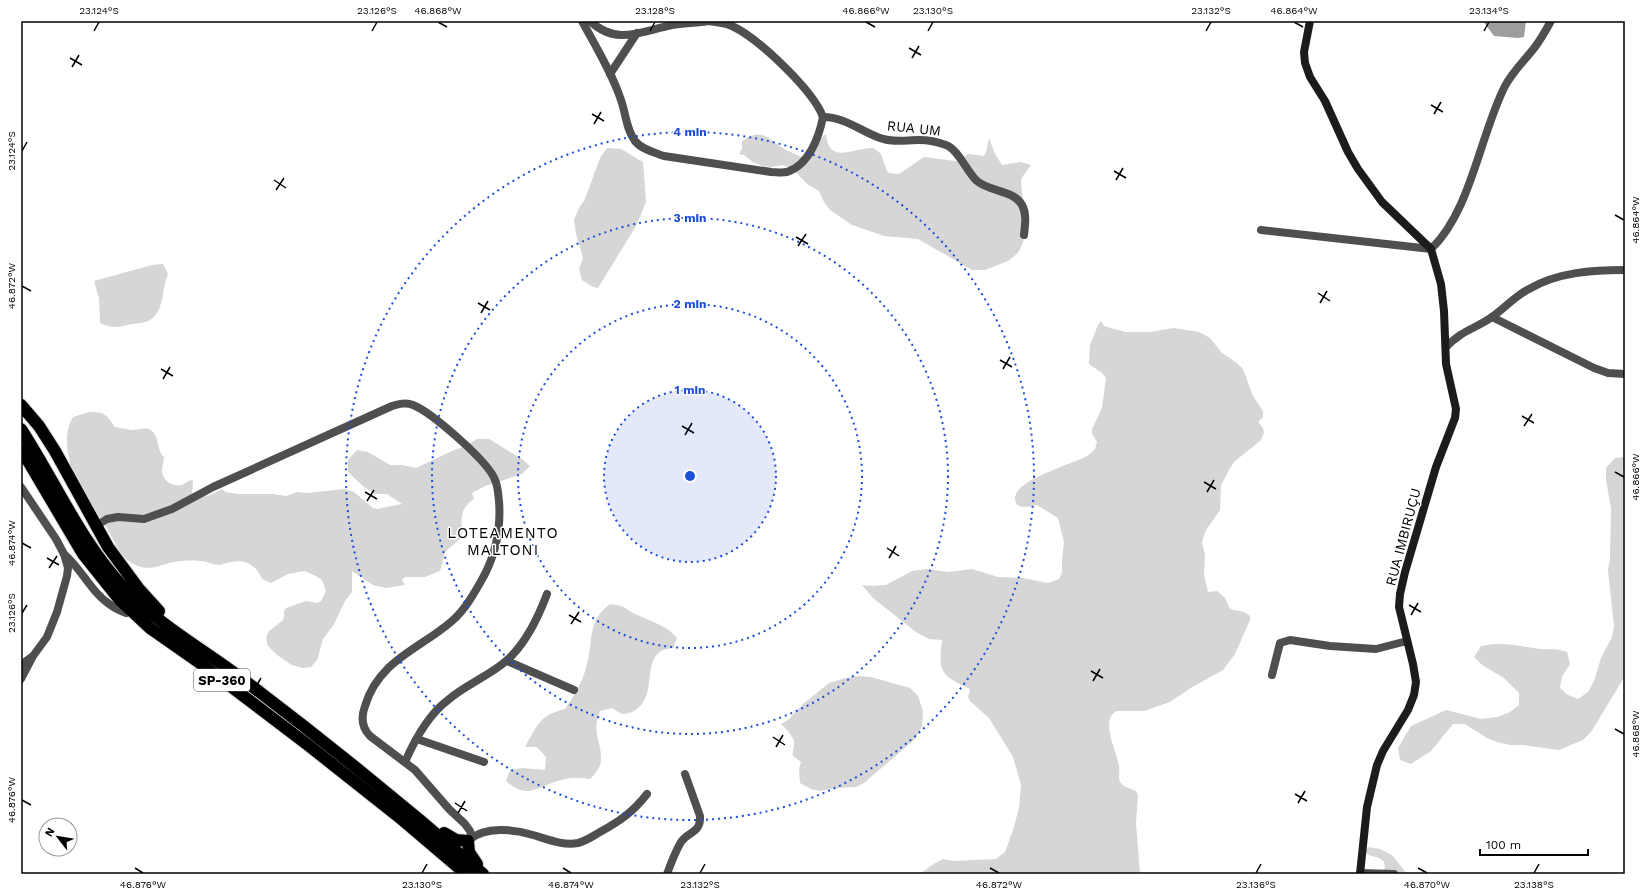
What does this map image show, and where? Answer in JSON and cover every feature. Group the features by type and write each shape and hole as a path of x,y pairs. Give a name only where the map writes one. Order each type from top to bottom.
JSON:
{"highway":[{"path":"21,405 39,426 55,451 108,547 155,608 184,636"},
{"name":"SP-360","path":"21,429 92,549 111,574 141,605 244,680 339,753 424,822 483,874"},
{"name":"SP-360","path":"21,449 83,554 119,599 150,628 200,663 308,745 399,817 440,854 466,874"},
{"path":"21,464 80,561 126,613 150,628"},
{"path":"424,822 456,840 470,839 469,852 483,874"},
{"path":"440,854 457,874"}],"street":[{"path":"582,21 610,74 621,100 630,132 636,142 651,151 664,156 771,172 786,172 793,169 802,162 811,151 820,133 824,116 811,95 759,43 732,26 721,22 709,21 675,24 653,31 614,35 604,32 590,21"},
{"path":"1310,21 1304,52 1305,63 1310,77 1325,101 1348,152 1358,169 1382,202 1431,249"},
{"path":"1431,249 1440,240 1449,227 1461,201 1505,86 1511,75 1536,45 1551,21"},
{"path":"610,74 637,33"},
{"name":"RUA UM","path":"824,116 842,120 880,138 897,141 921,140 948,146 955,151 978,182 1019,200 1023,206 1026,218 1024,235"},
{"path":"1261,230 1431,249"},
{"name":"RUA IMBIRUÇU","path":"1360,873 1367,807 1377,766 1383,751 1408,710 1414,695 1416,682 1399,607 1403,580 1436,467 1455,418 1456,409 1446,364 1441,284 1431,249"},
{"path":"1446,347 1456,336 1492,317 1506,304 1530,288 1555,278 1596,270 1625,270"},
{"path":"1492,317 1501,323 1594,368 1608,373 1625,374"},
{"path":"96,526 107,519 118,517 144,519 172,509 213,488 392,406 404,403 413,405 425,412 456,437 488,469 495,479 499,509 499,534 494,554 484,575 460,614 451,622 399,658 385,670 368,696 364,710 363,724 365,730 370,736 415,770 449,809 465,824 470,831 470,839 485,832 504,831 522,832 564,843 578,843 625,818 637,807 647,794"},
{"path":"21,487 56,539 64,554 68,568 57,612 47,637 33,656 21,679"},
{"path":"64,554 71,560 90,585 104,600 112,607 126,613"},
{"path":"404,762 417,739 436,711 448,699 507,661 527,636 538,618 547,594"},
{"path":"1272,675 1280,643 1285,640 1366,649 1381,648 1407,641"},
{"path":"21,665 33,656"},
{"path":"507,661 574,690"},
{"path":"417,739 484,762"},
{"path":"667,874 682,841 698,828 700,824 700,816 685,774"},
{"path":"1360,873 1394,874"}],"shaded area":[{"path":"1483,21 1526,21 1524,37 1494,36"},
{"path":"760,134 769,138 784,149 804,158 811,146 826,134 828,144 832,150 844,153 866,148 874,148 881,154 887,171 889,173 899,174 924,157 955,161 960,160 968,154 984,156 989,138 995,154 1002,165 1020,162 1031,165 1021,180 1025,229 1023,243 1018,253 1008,261 985,270 972,270 918,239 884,236 852,225 830,210 819,191 807,184 793,169 783,165 771,167 762,166 753,162 744,155 739,154 742,149 742,141"},
{"path":"607,148 621,149 643,162 646,202 636,226 598,288 593,287 582,280 579,269 583,258 576,234 574,220 585,199 600,158"},
{"path":"163,264 168,274 160,307 153,317 145,322 120,327 113,327 100,323 99,298 94,281 152,265"},
{"path":"1101,321 1104,326 1125,332 1150,332 1174,328 1199,332 1210,338 1222,353 1243,369 1253,396 1263,411 1263,417 1258,422 1263,428 1264,433 1261,440 1234,462 1229,470 1221,485 1220,510 1206,530 1202,542 1205,555 1204,575 1208,592 1217,591 1225,598 1230,609 1244,612 1250,616 1250,620 1235,654 1223,670 1189,689 1170,702 1144,711 1117,711 1112,715 1109,721 1110,736 1118,760 1120,782 1125,787 1136,791 1138,795 1136,822 1140,874 920,874 943,859 954,861 996,859 1005,852 1019,808 1021,785 1013,757 989,718 970,701 968,697 970,689 953,680 944,672 941,666 942,640 929,639 916,632 873,598 862,585 886,585 912,571 927,569 948,572 972,569 998,577 1022,578 1048,583 1059,579 1062,573 1064,542 1058,518 1037,505 1021,507 1017,504 1015,498 1017,491 1024,485 1045,473 1085,457 1095,449 1097,442 1092,434 1092,429 1102,408 1106,378 1102,373 1089,364 1090,345"},
{"path":"89,412 102,413 115,427 131,430 151,430 156,437 164,457 162,474 165,480 174,485 182,485 193,480 192,496 194,499 210,495 222,489 226,492 237,494 274,494 286,496 297,492 307,493 345,489 354,492 373,508 377,509 402,504 387,494 375,494 364,487 348,472 348,460 357,450 368,452 390,465 402,465 416,468 477,439 489,439 522,459 530,466 522,474 485,486 472,493 474,499 465,507 462,515 462,537 445,552 440,571 425,577 405,577 402,580 405,585 386,588 373,585 352,571 352,592 345,601 334,624 323,639 317,660 311,667 302,668 292,665 277,655 268,646 266,638 269,631 283,620 284,611 286,608 306,601 318,603 321,601 326,591 322,580 304,571 288,574 271,583 262,579 257,570 250,564 241,561 219,565 190,560 145,568 133,564 127,560 119,550 103,521 84,495 75,477 69,457 67,436 73,417"},
{"path":"1625,457 1625,676 1591,732 1583,740 1559,750 1523,745 1510,745 1497,742 1487,738 1465,724 1453,724 1431,751 1411,764 1400,760 1398,748 1411,726 1446,710 1481,719 1497,717 1510,712 1519,705 1519,693 1504,678 1482,665 1474,657 1481,646 1503,644 1567,652 1570,664 1562,677 1560,688 1568,695 1578,699 1588,692 1594,681 1601,658 1612,637 1614,626 1608,570 1610,558 1611,508 1606,480 1606,468 1615,458"},
{"path":"610,604 622,606 633,613 669,630 677,638 673,648 662,650 655,656 650,672 646,697 641,705 634,711 627,714 622,714 612,708 600,711 596,726 601,761 597,771 590,779 565,779 527,791 514,787 506,781 510,770 522,768 545,770 546,757 537,747 525,747 540,722 549,715 565,709 575,694 586,668 594,625 602,611"},
{"path":"859,676 871,677 910,688 918,696 923,711 922,727 915,739 864,783 856,787 820,791 811,789 800,783 799,769 801,762 793,756 794,740 781,724 788,720 803,704 829,683 845,678"},
{"path":"1368,847 1380,849 1392,855 1407,874 1378,874 1385,868 1384,862 1380,858 1367,854 1365,852"}],"district":[{"name":"LOTEAMENTO MALTONI","path":"503,542"}]}
